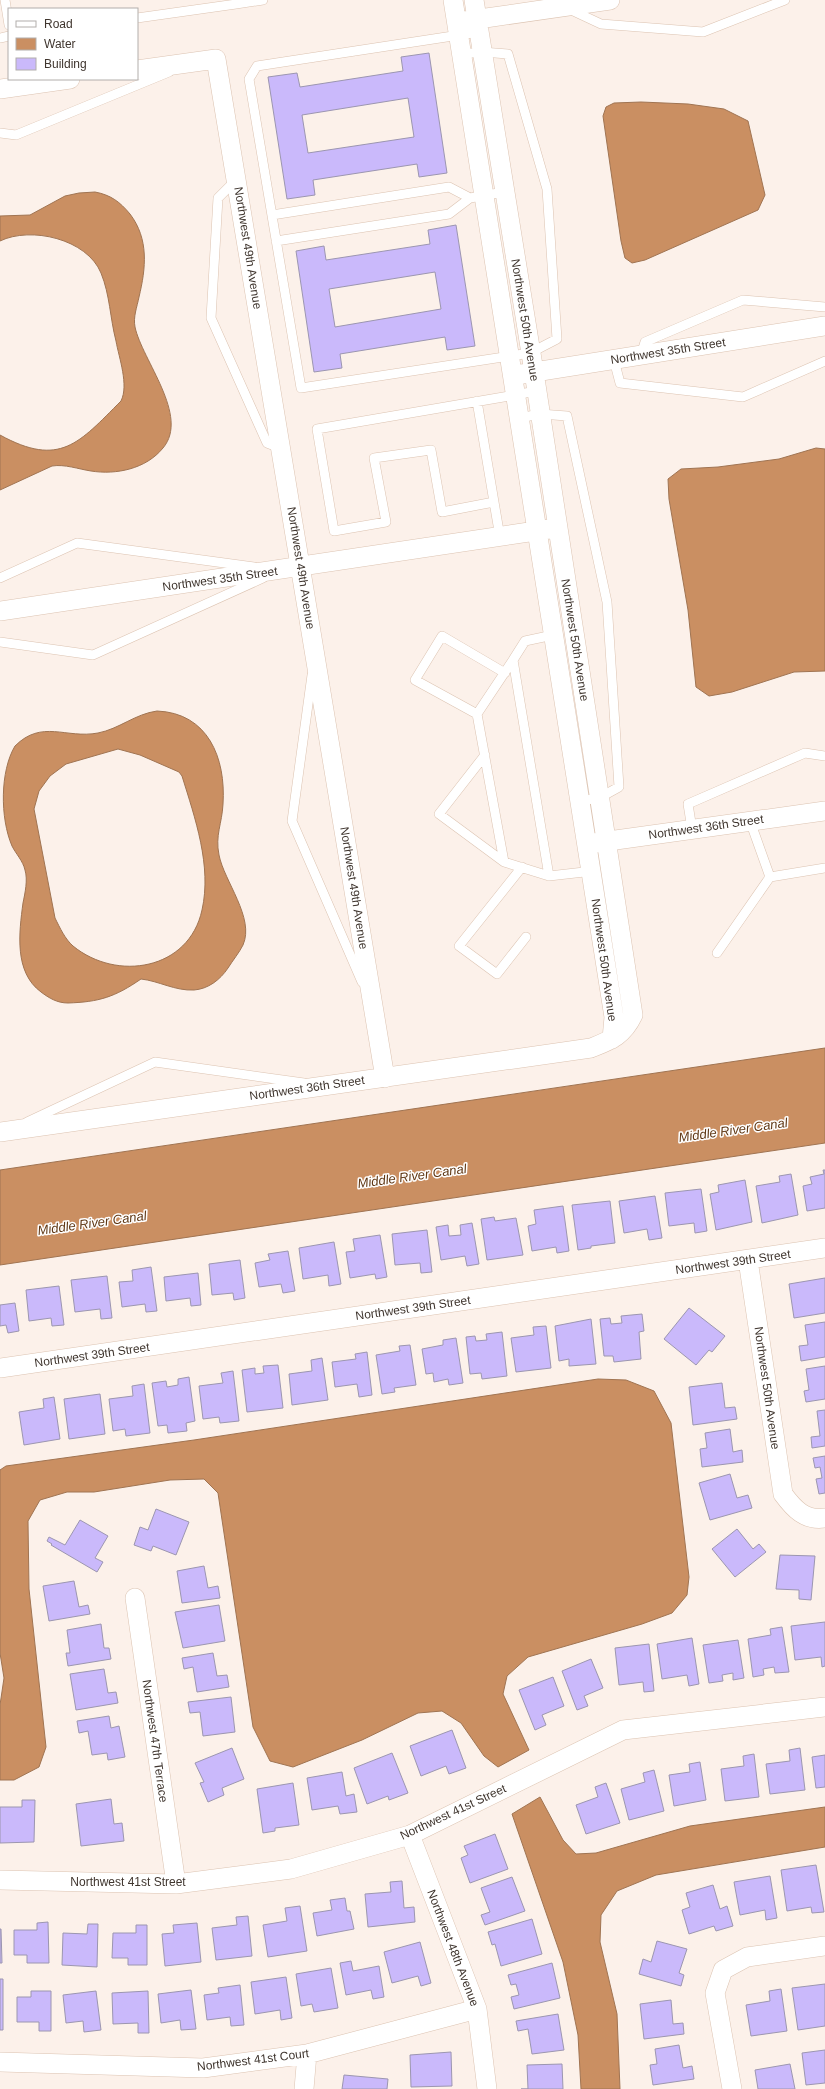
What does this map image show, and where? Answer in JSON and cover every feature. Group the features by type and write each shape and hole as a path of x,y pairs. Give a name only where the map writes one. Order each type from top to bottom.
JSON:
{"street":[{"name":"Northwest 50th Avenue","path":"453,0 462,54 477,196 509,356 519,418 614,1017 612,1039"},
{"name":"Northwest 50th Avenue","path":"474,0 534,372 632,1015 626,1028 612,1039"},
{"path":"458,28 478,26 564,7 610,0"},
{"name":"Northwest 49th Avenue","path":"196,61 216,59 385,1078"},
{"path":"138,70 196,61"},
{"path":"0,89 63,80"},
{"name":"Northwest 35th Street","path":"512,375 825,326"},
{"name":"Northwest 35th Street","path":"0,611 558,528"},
{"name":"Northwest 36th Street","path":"586,844 825,811"},
{"name":"Northwest 36th Street","path":"5,1131 591,1048 612,1039"},
{"name":"Northwest 39th Street","path":"0,1368 825,1248"},
{"name":"Northwest 50th Avenue","path":"748,1260 783,1494 796,1511 815,1519 825,1518"},
{"name":"Northwest 47th Terrace","path":"135,1598 176,1884"},
{"name":"Northwest 41st Street","path":"0,1880 176,1884 291,1869 410,1835 623,1730 825,1707"},
{"name":"Northwest 48th Avenue","path":"410,1835 477,2009 487,2089"},
{"path":"732,2089 715,1993 722,1970 747,1957 825,1946"},
{"name":"Northwest 41st Court","path":"0,2062 203,2068 307,2054 477,2009"},
{"path":"304,2089 307,2054"}],"lane":[{"path":"5,0 8,19"},
{"path":"138,18 236,2 262,0"},
{"path":"564,7 601,24 702,32 785,0"},
{"path":"458,28 257,66 249,79 301,388 530,353 557,339 547,189 508,54 482,52 462,54"},
{"path":"0,133 16,135 196,61"},
{"path":"236,180 218,198 211,318 268,443 281,449"},
{"path":"272,215 449,187 477,196"},
{"path":"276,241 449,214 477,196 504,192"},
{"path":"641,355 645,342 744,300 825,307"},
{"path":"614,360 620,383 743,397 825,361"},
{"path":"494,502 442,512 432,450 374,458 386,522 334,531 316,429 536,391"},
{"path":"477,401 500,537"},
{"path":"519,418 540,414 567,416 607,602 619,787 599,798 580,800"},
{"path":"0,578 77,543 280,570"},
{"path":"0,642 93,655 280,570"},
{"path":"504,862 477,714 525,641 553,635"},
{"path":"477,714 415,680 442,636 505,673"},
{"path":"315,654 292,821 373,1007"},
{"path":"513,660 549,876"},
{"path":"692,829 688,804 805,753 825,756"},
{"path":"485,755 439,814 504,862 549,876 591,872 610,868"},
{"path":"750,821 770,878"},
{"path":"522,867 459,946 497,974 526,937"},
{"path":"717,953 770,878 823,870"},
{"path":"5,1131 155,1062 327,1086"}],"water":[{"path":"641,102 688,104 724,109 748,121 765,195 758,210 645,260 632,263 625,258 621,241 603,116 606,107 614,103"},
{"path":"95,192 110,197 123,206 130,214 140,233 143,244 144,265 135,316 135,327 139,340 168,404 171,420 170,435 163,448 156,455 139,466 130,469 101,472 67,466 52,466 0,490 0,435 21,445 38,450 54,450 67,446 80,439 93,429 121,401 123,395 123,371 106,290 101,273 94,261 84,252 71,244 57,239 27,235 0,241 0,216 30,215 65,196"},
{"path":"816,448 825,449 825,671 794,672 732,692 709,696 696,687 688,610 669,499 668,479 681,469 718,467 779,459"},
{"path":"157,711 175,714 189,720 201,729 210,741 217,755 223,787 223,804 218,835 218,848 222,865 242,912 245,923 246,934 243,945 221,976 209,986 204,988 194,990 180,989 141,979 115,994 98,1000 68,1003 57,1001 41,992 32,984 22,963 20,951 20,927 26,886 26,874 23,864 12,846 8,835 5,822 3,795 4,781 10,756 15,746 25,738 35,733 98,733","holes":["118,749 140,755 179,772 182,776 201,842 205,876 205,893 202,910 195,930 183,946 167,957 149,964 130,966 110,964 91,957 73,946 63,933 55,918 34,809 39,791 50,776 66,764"]},
{"name":"Middle River Canal","path":"825,1048 825,1143 0,1265 0,1170"},
{"path":"598,1379 626,1380 654,1391 671,1423 689,1577 687,1595 672,1613 642,1624 528,1657 507,1676 503,1694 529,1750 498,1767 484,1756 461,1723 442,1711 418,1713 362,1740 293,1767 270,1761 253,1727 218,1493 204,1479 170,1480 94,1492 67,1492 40,1500 28,1521 29,1589 46,1747 39,1767 14,1780 0,1780 0,1705 4,1678 0,1653 0,1470 6,1466 194,1440"},
{"path":"540,1797 563,1840 576,1854 596,1853 690,1826 825,1807 825,1847 656,1875 617,1891 601,1915 600,1942 617,2014 620,2089 581,2089 578,2035 563,1962 512,1814"}],"building":[{"path":"429,53 447,173 419,177 417,164 313,180 315,195 287,199 268,77 297,73 300,87 403,71 401,57","holes":["408,98 414,137 308,153 302,115"]},
{"path":"456,225 475,346 447,350 445,337 340,354 342,368 314,372 296,251 324,246 326,260 430,244 428,230","holes":["435,272 441,309 335,327 329,289"]},
{"path":"823,1170 825,1170 825,1208 807,1211 803,1186 812,1184 810,1177 824,1174"},
{"path":"791,1174 798,1215 762,1223 756,1186 780,1182 779,1176"},
{"path":"745,1180 752,1222 716,1230 710,1194 719,1192 718,1185"},
{"path":"701,1189 707,1231 695,1233 694,1223 669,1226 665,1193"},
{"path":"655,1196 662,1238 649,1240 647,1229 624,1233 619,1201"},
{"path":"610,1201 615,1243 591,1246 591,1248 578,1250 572,1205"},
{"path":"563,1206 569,1251 557,1253 556,1247 532,1251 528,1226 536,1224 534,1210"},
{"path":"494,1217 495,1221 516,1218 523,1255 487,1260 481,1219"},
{"path":"472,1223 479,1264 467,1266 465,1256 441,1260 436,1227 448,1225 449,1236 461,1235 460,1225"},
{"path":"427,1230 432,1272 421,1273 420,1263 395,1265 392,1234"},
{"path":"380,1235 387,1277 376,1279 375,1274 350,1278 346,1252 355,1251 353,1239"},
{"path":"334,1242 341,1284 329,1286 328,1275 303,1279 299,1248"},
{"path":"288,1251 295,1291 283,1293 281,1284 259,1287 255,1263 270,1260 268,1254"},
{"path":"240,1260 245,1298 234,1300 233,1293 212,1295 209,1264"},
{"path":"151,1267 157,1311 146,1312 145,1304 122,1307 119,1282 133,1281 132,1270"},
{"path":"198,1273 201,1305 191,1306 190,1298 166,1301 164,1277"},
{"path":"107,1276 112,1318 101,1319 100,1309 75,1312 71,1280"},
{"path":"825,1278 825,1313 794,1318 789,1284"},
{"path":"59,1286 64,1325 52,1326 51,1318 29,1321 26,1290"},
{"path":"15,1303 19,1331 8,1333 6,1325 0,1326 0,1305"},
{"path":"689,1308 725,1336 712,1352 709,1350 696,1365 664,1339"},
{"path":"642,1314 644,1331 639,1332 641,1359 614,1362 613,1356 604,1356 600,1319 610,1318 611,1324 622,1323 621,1316"},
{"path":"591,1319 596,1364 569,1366 569,1359 559,1361 555,1326"},
{"path":"825,1322 825,1357 801,1361 799,1346 808,1345 805,1325"},
{"path":"546,1326 551,1368 516,1372 511,1338 534,1335 533,1327"},
{"path":"502,1332 507,1376 482,1379 481,1373 470,1374 466,1337 475,1336 476,1341 487,1340 486,1334"},
{"path":"456,1338 463,1383 449,1385 448,1379 434,1382 433,1373 426,1374 422,1349 443,1345 443,1340"},
{"path":"410,1345 416,1385 394,1388 395,1392 382,1394 376,1355 400,1351 399,1346"},
{"path":"367,1352 372,1395 359,1397 357,1384 335,1387 332,1362 356,1359 355,1354"},
{"path":"322,1358 328,1400 292,1405 289,1374 312,1371 311,1360"},
{"path":"278,1365 283,1408 247,1412 242,1370 255,1368 255,1374 264,1373 263,1366"},
{"path":"825,1366 825,1399 806,1402 804,1391 809,1390 806,1369"},
{"path":"233,1371 239,1421 220,1423 219,1417 203,1419 199,1386 223,1383 221,1373"},
{"path":"189,1377 195,1421 186,1423 187,1431 168,1433 167,1425 158,1426 152,1383 166,1381 167,1387 178,1385 178,1379"},
{"path":"722,1383 725,1408 735,1407 737,1419 693,1425 689,1387"},
{"path":"144,1384 150,1433 126,1436 125,1429 113,1431 109,1399 133,1396 132,1386"},
{"path":"100,1394 105,1434 69,1439 64,1399"},
{"path":"54,1397 60,1439 24,1445 19,1412 44,1408 43,1399"},
{"path":"825,1410 825,1446 812,1448 811,1437 820,1436 817,1411"},
{"path":"730,1429 733,1452 742,1450 743,1462 702,1467 700,1449 707,1448 705,1433"},
{"path":"825,1456 825,1493 819,1494 816,1479 822,1478 820,1467 815,1468 813,1458"},
{"path":"730,1474 737,1498 748,1495 752,1508 710,1520 699,1483"},
{"path":"156,1509 189,1522 176,1555 153,1546 151,1551 134,1545 140,1527 148,1530"},
{"path":"80,1520 108,1536 95,1558 103,1562 97,1572 51,1545 52,1544 47,1541 49,1537 65,1545"},
{"path":"737,1529 753,1549 759,1544 766,1552 735,1577 712,1549"},
{"path":"780,1555 815,1556 811,1600 799,1599 799,1590 776,1589"},
{"path":"204,1566 208,1588 218,1586 220,1598 182,1603 177,1571"},
{"path":"74,1581 79,1607 88,1605 90,1614 49,1621 43,1586"},
{"path":"219,1605 225,1641 183,1648 175,1612"},
{"path":"825,1622 825,1666 822,1667 821,1657 795,1660 791,1626"},
{"path":"101,1624 104,1648 109,1648 111,1659 68,1666 66,1653 70,1653 67,1630"},
{"path":"782,1627 789,1672 775,1673 774,1667 763,1669 764,1675 753,1677 748,1639 771,1635 770,1629"},
{"path":"692,1638 699,1684 689,1686 687,1675 662,1679 657,1644"},
{"path":"738,1640 744,1678 733,1680 733,1673 722,1675 723,1681 709,1683 703,1645"},
{"path":"649,1644 654,1691 644,1692 643,1682 619,1685 615,1648"},
{"path":"213,1653 217,1676 227,1675 229,1687 197,1692 193,1667 184,1669 182,1658"},
{"path":"591,1659 603,1688 584,1696 588,1706 577,1710 562,1671"},
{"path":"104,1669 108,1693 116,1692 118,1703 76,1710 70,1674"},
{"path":"553,1677 564,1706 542,1715 546,1725 535,1730 519,1690"},
{"path":"231,1697 235,1732 203,1736 200,1712 190,1713 188,1702"},
{"path":"109,1716 111,1728 119,1726 125,1757 108,1760 107,1753 92,1755 88,1731 79,1733 77,1721"},
{"path":"452,1730 466,1768 449,1774 446,1766 421,1776 410,1746"},
{"path":"232,1748 244,1779 222,1788 224,1795 208,1802 200,1783 204,1782 195,1763"},
{"path":"800,1748 805,1790 770,1794 766,1764 790,1761 789,1750"},
{"path":"392,1753 408,1793 389,1800 388,1796 367,1804 354,1768"},
{"path":"754,1754 759,1797 725,1801 721,1769 744,1766 743,1756"},
{"path":"825,1755 825,1787 816,1788 812,1757"},
{"path":"700,1762 706,1800 674,1806 669,1775 690,1772 689,1764"},
{"path":"654,1770 664,1811 629,1820 621,1789 645,1782 643,1773"},
{"path":"342,1772 346,1796 354,1794 357,1812 340,1814 338,1806 312,1810 307,1778"},
{"path":"293,1783 299,1825 275,1828 275,1831 263,1833 257,1789"},
{"path":"606,1783 620,1823 586,1834 576,1805 598,1797 595,1787"},
{"path":"111,1799 114,1824 122,1823 124,1841 81,1846 76,1804"},
{"path":"22,1800 35,1800 34,1842 0,1843 0,1807 22,1807"},
{"path":"495,1834 508,1869 470,1883 461,1858 468,1855 464,1846"},
{"path":"816,1865 824,1912 812,1913 811,1907 787,1911 781,1870"},
{"path":"770,1876 777,1918 766,1920 765,1910 740,1915 734,1882"},
{"path":"512,1877 525,1911 485,1925 481,1915 490,1912 481,1888"},
{"path":"402,1881 404,1908 414,1907 415,1922 368,1927 365,1894 391,1892 390,1882"},
{"path":"713,1885 720,1909 727,1906 733,1926 716,1931 714,1926 689,1934 682,1910 690,1907 686,1893"},
{"path":"345,1898 347,1911 350,1911 354,1929 317,1936 313,1913 332,1910 330,1900"},
{"path":"300,1906 307,1951 268,1957 263,1925 287,1921 285,1908"},
{"path":"248,1916 252,1956 216,1960 212,1928 237,1925 236,1917"},
{"path":"532,1919 542,1954 501,1966 495,1944 492,1945 488,1932"},
{"path":"48,1922 49,1963 27,1963 27,1955 14,1955 14,1930 37,1930 37,1923"},
{"path":"197,1923 201,1962 165,1966 162,1934 174,1933 173,1925"},
{"path":"88,1924 98,1924 97,1967 62,1965 63,1933 87,1934"},
{"path":"136,1925 147,1925 147,1965 128,1965 128,1958 112,1958 113,1933 136,1933"},
{"path":"1,1929 2,1963 0,1963"},
{"path":"657,1941 687,1949 679,1973 684,1975 681,1986 639,1974 643,1959 651,1962"},
{"path":"420,1942 431,1983 421,1986 418,1976 392,1983 384,1952"},
{"path":"351,1961 353,1971 379,1966 384,1997 373,1999 371,1990 346,1995 340,1963"},
{"path":"552,1963 560,1998 514,2009 511,1997 519,1995 516,1984 511,1985 508,1975"},
{"path":"331,1968 338,2008 314,2012 312,2004 301,2006 296,1974"},
{"path":"286,1977 292,2018 281,2020 280,2010 255,2014 251,1982"},
{"path":"0,1979 3,1979 3,2030 0,2030"},
{"path":"825,1984 825,2026 798,2030 792,1988"},
{"path":"240,1985 244,2025 231,2026 230,2017 207,2020 204,1995 219,1993 218,1988"},
{"path":"781,1989 787,2031 751,2036 746,2005 770,2001 769,1991"},
{"path":"191,1990 196,2029 181,2030 180,2020 161,2023 158,1994"},
{"path":"31,1991 51,1991 51,2031 39,2031 39,2022 17,2022 17,1997 31,1997"},
{"path":"96,1991 101,2030 84,2032 83,2021 66,2023 63,1995"},
{"path":"148,1991 149,2033 138,2033 138,2023 113,2024 112,1993"},
{"path":"671,2000 673,2024 683,2023 684,2034 644,2039 640,2004"},
{"path":"558,2014 564,2050 532,2054 528,2029 518,2031 516,2021"},
{"path":"679,2045 683,2068 692,2066 694,2079 653,2085 650,2065 657,2064 655,2049"},
{"path":"825,2050 825,2083 806,2085 802,2053"},
{"path":"451,2052 452,2086 411,2087 410,2055"},
{"path":"562,2064 563,2089 528,2089 527,2065"},
{"path":"790,2064 795,2089 758,2089 755,2070"},
{"path":"344,2075 388,2079 387,2089 342,2089"}]}
